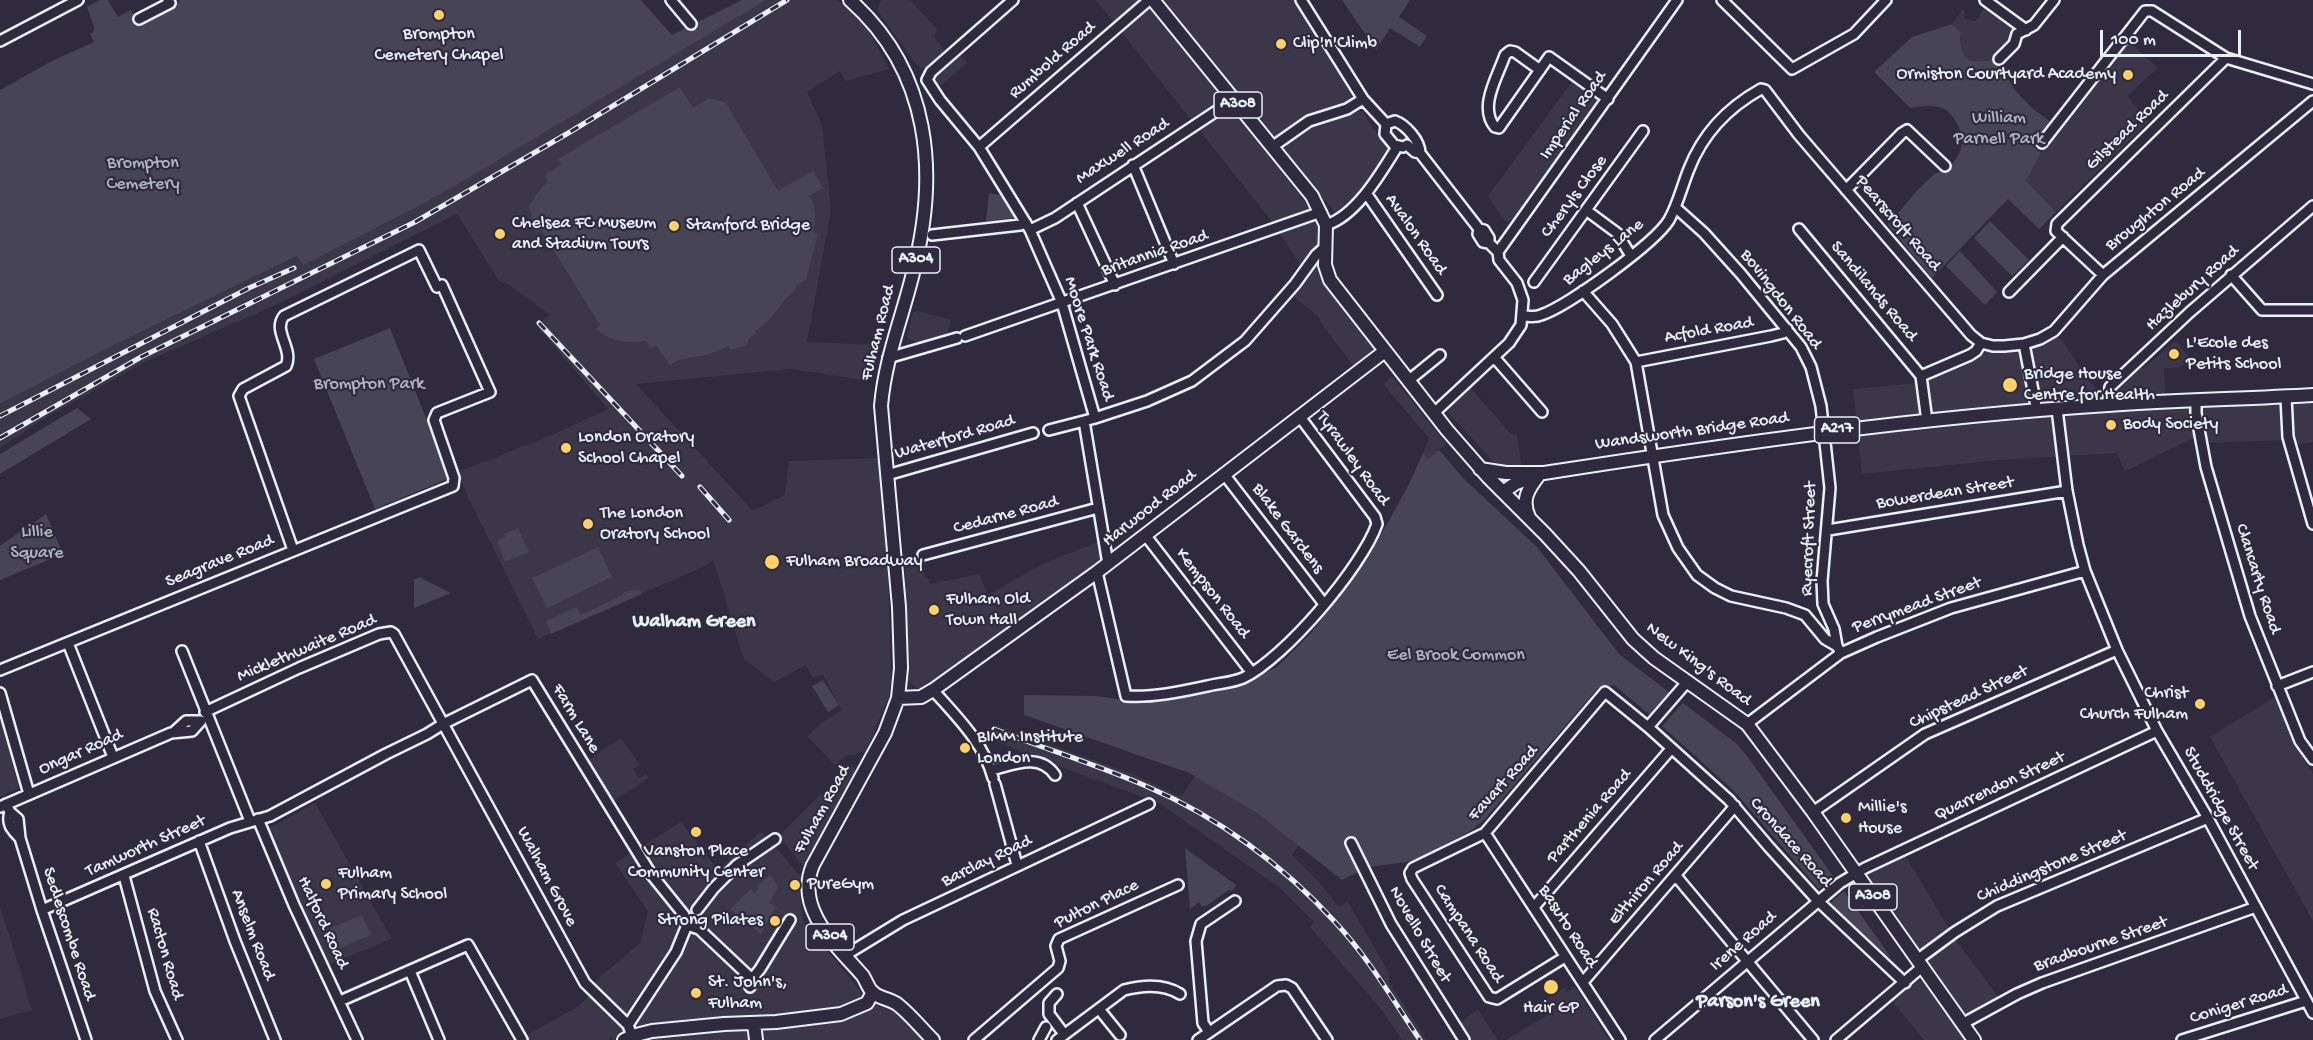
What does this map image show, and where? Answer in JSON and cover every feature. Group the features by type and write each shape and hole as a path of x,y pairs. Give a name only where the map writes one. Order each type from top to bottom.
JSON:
{"main road":[{"name":"Fulham Road","path":"850,0 865,13 902,67 921,125 928,180 913,273 888,358 881,406 899,607 901,668 898,698 888,727 870,763 818,856 809,879 809,900 813,912 873,992 896,1003 933,1040"},
{"name":"A308","path":"1151,0 1312,196 1326,225 1326,246"},
{"name":"New King's Road","path":"1326,246 1325,265 1330,280 1480,469 1579,571 1633,639 1747,724 1814,812 1974,1040"},
{"name":"Harwood Road","path":"933,690 1146,536 1385,351"},
{"name":"Wandsworth Bridge Road","path":"1541,474 1825,432 1928,421 2108,405 2313,396"},
{"path":"1480,469 1506,473 1541,474"},
{"path":"1530,518 1525,499 1530,487 1541,474"},
{"name":"A217","path":"1503,492 1516,483 1541,474"},
{"path":"898,698 921,697 933,690"},
{"path":"628,1034 841,1014 867,1003 873,992"},
{"path":"754,1023 756,1040"}],"street":[{"path":"0,41 78,0"},
{"path":"671,0 691,24"},
{"name":"Moore Park Road","path":"1013,0 928,78 929,85 979,147 1028,226 1062,303 1095,418 1084,421 1108,564"},
{"name":"Rumbold Road","path":"979,147 1151,0"},
{"path":"1301,0 1363,99 1386,124 1385,134 1397,147"},
{"name":"Imperial Road","path":"1498,252 1677,0"},
{"path":"1722,0 1792,69 1854,34 1886,0"},
{"path":"1985,0 2026,30"},
{"path":"1999,59 2014,44 2017,34 2034,25 2054,0"},
{"path":"139,19 170,1"},
{"path":"2042,143 2142,13 2148,10 2226,58 2313,84"},
{"path":"1540,70 1515,52 1510,51 1505,55 1487,106 1490,121 1495,127 1499,128 1540,70 1549,57 1608,99"},
{"name":"Gilstead Road","path":"2009,292 2060,234 2057,224 2064,216 2226,58"},
{"name":"Bagleys Lane","path":"1523,316 1540,316 1583,291 1648,242 1667,222 1675,207 1689,167 1713,125 1745,98 1761,89 1764,90"},
{"name":"Pearscroft Road","path":"1764,90 1799,135 1945,306 1971,335 1982,343"},
{"path":"1272,147 1309,121 1347,109 1363,99"},
{"name":"Maxwell Road","path":"932,235 1028,226 1055,218 1233,100"},
{"name":"Broughton Road","path":"2024,344 2054,331 2103,275 2313,101"},
{"path":"1386,124 1398,122 1408,130 1409,141 1415,152 1420,153 1479,229 1484,230 1489,243 1498,252 1499,260 1520,289 1524,300 1523,316 1516,335 1434,413"},
{"path":"1846,190 1907,130 1945,166"},
{"name":"Cheryls Close","path":"1534,282 1643,131"},
{"path":"1326,225 1346,214 1366,193 1397,147 1409,141"},
{"path":"1133,165 1174,264"},
{"name":"Avalon Road","path":"1366,193 1437,295"},
{"path":"1077,203 1115,285"},
{"name":"Hazlebury Road","path":"2108,405 2110,387 2231,275 2313,206"},
{"name":"Bovingdon Road","path":"1675,207 1704,233 1801,346 1818,388 1825,432"},
{"path":"1586,210 1617,233 1631,256"},
{"name":"Britannia Road","path":"888,358 961,337 1062,303 1321,212"},
{"name":"Sandilands Road","path":"1799,230 1921,376"},
{"path":"2060,234 2103,275"},
{"path":"1095,418 1147,401 1192,381 1245,341 1326,246"},
{"name":"Seagrave Road","path":"0,670 68,643 291,546 453,486 454,478 434,420 437,413 490,392 442,285 437,287 422,254 416,250 284,316 281,319 280,329 289,357 286,366 243,389 239,396 291,546"},
{"path":"2231,275 2262,310 2313,310"},
{"path":"1583,291 1612,324 1636,362 1663,515 1678,548 1697,574 1715,588 1731,596 1786,608 1805,615 1825,639 1839,650"},
{"name":"Acfold Road","path":"1636,362 1771,336 1783,333 1787,329"},
{"path":"1928,421 1921,376 1970,355 1982,343 1994,346 2024,344 2037,411"},
{"path":"1408,381 1440,355"},
{"path":"1494,357 1542,412"},
{"path":"2286,397 2290,443 2313,524"},
{"name":"Clancarty Road","path":"2196,401 2206,467 2250,616 2300,741 2313,759"},
{"name":"Studdridge Street","path":"2057,410 2067,491 2085,571 2117,650 2157,731 2208,818 2313,1013"},
{"name":"Tyrawley Road","path":"1300,417 1377,521 1356,561 1324,604"},
{"path":"1049,430 1084,421"},
{"name":"Ryecroft Street","path":"1825,432 1830,488 1822,581 1823,604 1834,629 1839,650"},
{"name":"Waterford Road","path":"887,475 1033,433"},
{"name":"Blake Gardens","path":"1224,474 1324,604"},
{"name":"Bowerdean Street","path":"1828,530 2067,491"},
{"name":"Cedarne Road","path":"923,555 1098,508"},
{"name":"Kempson Road","path":"1146,536 1252,673"},
{"name":"Perrymead Street","path":"1747,724 1839,650 1951,608 2085,571"},
{"path":"1097,572 1126,696 1178,692 1241,679 1269,661 1299,633 1324,604"},
{"path":"1805,615 1823,604"},
{"name":"Micklethwaite Road","path":"205,717 299,668 379,634 391,632 443,724"},
{"path":"68,643 113,757"},
{"name":"Chipstead Street","path":"1814,812 1925,734 2117,650"},
{"name":"Halford Road","path":"182,651 205,717 357,1040"},
{"path":"2277,686 2313,672"},
{"name":"Farm Lane","path":"230,828 270,816 443,724 532,680 651,874 684,915 687,925 699,929 751,983 790,920"},
{"path":"1648,727 1688,681"},
{"path":"933,690 962,722 993,778 1017,865"},
{"name":"Crondace Road","path":"1605,692 1648,727 1735,806 1818,900 1905,983"},
{"name":"Favart Road","path":"1410,875 1413,868 1485,833 1605,692"},
{"path":"0,693 29,794"},
{"name":"Ongar Road","path":"6,808 29,794 175,731 192,731 205,717"},
{"name":"Walham Grove","path":"443,724 585,984 628,1034"},
{"name":"Quarrendon Street","path":"1857,873 2157,731"},
{"name":"Parthenia Road","path":"1534,907 1671,749"},
{"path":"993,778 1035,762 1049,767 1055,775"},
{"name":"Barclay Road","path":"844,956 903,920 1149,804"},
{"name":"Elthiron Road","path":"1583,982 1735,806"},
{"name":"Sedlescombe Road","path":"6,808 10,827 20,838 86,1040"},
{"name":"Chiddingstone Street","path":"1836,1040 1905,983 1920,964 1955,932 1997,906 2208,818"},
{"name":"Tamworth Street","path":"42,910 230,828"},
{"name":"Basuto Road","path":"1485,833 1620,1040"},
{"path":"697,910 736,865 775,839"},
{"name":"Anselm Road","path":"199,841 275,1040"},
{"name":"Novello Street","path":"1351,843 1391,924 1464,1040"},
{"name":"Irene Road","path":"1655,1040 1818,900 1857,873"},
{"name":"Campana Road","path":"1410,875 1489,998 1497,999 1565,957"},
{"name":"Racton Road","path":"124,876 154,992 177,1040"},
{"path":"1676,876 1813,1040"},
{"name":"Pulton Place","path":"974,1040 1058,968 1060,961 1056,946 1059,939 1178,885"},
{"path":"1209,1032 1203,1023 1196,941 1201,924 1235,901"},
{"name":"Bradbourne Street","path":"1962,1024 1999,1003 2042,983 2256,906"},
{"path":"628,1034 676,952 687,925"},
{"path":"340,1001 468,945 522,1040"},
{"path":"410,971 440,1040"},
{"path":"1198,1040 1277,986 1283,985 1292,988 1327,1040"},
{"path":"1057,994 1049,1003 1049,1014 1060,1037 1124,990 1136,987 1168,986 1180,993"},
{"name":"Coniger Road","path":"2182,1040 2306,1001"},
{"path":"1099,1009 1120,1035"},
{"path":"1039,1040 1046,1027"}],"shaded area":[{"path":"742,0 837,0 864,22 889,69 846,81 840,71 807,92 822,125 831,210 807,342 881,345 870,381 791,369 636,384 753,511 785,495 789,461 878,458 887,536 891,679 889,696 866,751 846,756 835,765 807,736 821,723 842,710 823,675 813,677 806,665 774,682 744,659 713,560 705,566 538,639 466,493 458,472 552,435 608,409 536,325 550,315 509,285 499,281 457,214 280,303 145,362 43,419 0,448 0,404 108,348 298,256 671,33 672,35"},
{"path":"881,0 910,0 935,27 937,30 934,37 945,51 935,65 923,69 916,64 877,10"},
{"path":"1096,0 1147,0 1190,52 1322,225 1320,242 1314,255 1321,276 1375,342 1371,357 1357,369 1319,320 1320,318 1294,297 1301,266 1273,223"},
{"path":"1158,0 1297,0 1353,94 1344,107 1314,114 1278,140 1269,136"},
{"path":"1963,9 1964,19 1976,21 1983,10 1988,9 2011,26 2009,41 1996,57 1978,63 1963,54 1960,47 1961,33 1952,24"},
{"path":"2130,42 2158,68 2127,96 2148,122 2056,212 2025,181 2041,153 2058,135"},
{"path":"960,55 968,62 940,86 934,80 935,76"},
{"path":"1572,82 1600,100 1600,103 1513,219 1507,222 1488,196"},
{"path":"1362,111 1387,149 1368,188 1347,210 1337,214 1282,153 1283,145 1312,121"},
{"path":"919,311 951,320 947,335 921,343 908,339 913,312"},
{"path":"2055,336 2062,340 2079,366 2084,380 2088,380 2098,390 2106,391 2100,401 1857,422 1853,389 1917,383 1933,379 1986,352 2036,347"},
{"path":"2175,341 2192,360 2178,368 2164,368 2165,397 2115,399 2113,395 2141,368 2144,368"},
{"path":"1392,376 1446,444 1428,459 1423,453 1429,438 1383,384"},
{"path":"1464,380 1510,433 1517,435 1522,470 1494,462 1439,403"},
{"path":"2313,400 2313,442 2295,445 2286,440 2204,443 2199,410 2202,404"},
{"path":"2189,408 2194,438 2125,471 2117,453 2000,460 1862,474 1858,436 2112,411"},
{"path":"1100,541 1102,558 1099,566 999,635 930,687 917,688 907,680 905,568 921,564 930,584 979,574 988,595 1045,563"},
{"path":"2277,696 2291,739 2313,774 2313,921 2210,737"},
{"path":"0,718 19,788 0,797"},
{"path":"996,725 1135,775 1181,797 1195,776 1257,813 1299,845 1292,855 1318,881 1339,907 1348,902 1389,973 1389,982 1427,1040 1402,1040 1381,1009 1310,927 1314,922 1280,888 1159,803 1033,757 994,740 991,734"},
{"path":"621,738 640,765 633,769 639,778 646,774 649,778 612,802 586,762"},
{"path":"852,766 855,772 803,866 779,836 847,768"},
{"name":"Fulham Primary School","path":"315,803 392,939 327,965 268,829"},
{"path":"681,822 718,870 761,831 802,878 800,898 804,922 861,992 894,1006 926,1040 613,1040 612,1037 608,1040 526,1040 525,1036 579,1006 588,997 586,989 640,943 648,911 615,863"},
{"path":"1905,855 1951,932 1924,952 1916,949 1868,880 1868,871"},
{"path":"0,906 32,1010 0,1019"},
{"path":"1955,939 1999,998 1971,1015 1963,1014 1926,965 1928,957"},
{"path":"1916,980 1924,982 1963,1033 1964,1040 1924,1040 1891,1000"},
{"path":"1575,987 1609,1040 1506,1040 1551,1013 1544,1001 1564,988 1567,992"},
{"path":"1478,1009 1498,1040 1470,1040 1459,1024"}],"green space":[{"name":"Brompton Cemetery","path":"100,0 108,0 118,17 131,10 139,25 181,0 641,0 672,35 742,0 766,0 417,207 303,265 297,256 108,348 0,404 0,90 50,62 94,42 90,34 94,27 87,7"},
{"path":"1342,0 1410,0 1399,17 1427,36 1420,47 1390,28 1376,50"},
{"name":"William Parnell Park","path":"1952,24 1961,33 1962,49 1969,59 1981,62 1996,57 2014,89 2032,108 2051,122 2032,145 2041,153 2026,181 2056,212 2039,229 2008,199 1932,278 1888,225 1925,182 1934,174 1947,168 1957,158 1962,146 1961,133 1959,126 1946,110 1935,106 1910,108 1874,72 1912,37"},
{"name":"Stamford Bridge","path":"680,87 693,108 709,98 726,103 778,191 813,171 823,188 809,196 815,213 813,232 818,234 806,280 796,286 797,289 755,331 756,334 750,337 746,345 731,350 728,346 707,355 681,359 670,365 656,345 651,348 646,341 620,341 596,329 600,325 541,230 536,233 529,204 534,201 535,196 548,181 545,175 561,165 558,159"},
{"path":"989,193 1000,195 1015,218 986,221"},
{"path":"1990,221 2029,260 2012,276 1974,238"},
{"path":"1960,251 1997,292 1985,305 1946,266"},
{"name":"Brompton Park","path":"390,328 450,478 375,509 314,359"},
{"path":"77,408 91,419 0,474 0,454"},
{"name":"Eel Brook Common","path":"1439,450 1464,479 1537,547 1619,654 1669,692 1649,714 1614,685 1598,688 1485,819 1472,830 1423,856 1407,862 1368,867 1342,880 1257,813 1189,773 1024,715 1024,695 1096,696 1138,702 1153,701 1197,694 1241,683 1277,667 1310,634 1367,560 1408,486 1423,453 1428,459"},
{"name":"Lillie Square","path":"46,514 63,554 0,580 0,546"},
{"path":"518,528 529,552 505,562 497,540"},
{"path":"598,547 612,577 547,608 532,578"},
{"path":"419,577 451,593 414,608 414,580"},
{"path":"638,589 642,594 551,634 546,621 577,607 580,615 586,613 621,596 624,592"},
{"path":"823,680 839,705 828,712 812,686"},
{"path":"1683,703 1737,744 1747,756 1833,876 1819,889 1734,791 1662,726"},
{"path":"1185,848 1236,885 1232,891 1229,890 1206,906 1202,907 1199,902 1190,909"},
{"path":"770,875 778,886 770,903 782,912 775,908 761,934 730,909 751,889 754,893 759,888 757,886"},
{"path":"1844,891 1890,956 1889,957 1830,903"},
{"path":"362,915 371,935 331,952 322,932"}],"railway":[{"path":"0,438 141,357 415,222 570,132 787,0"},
{"path":"0,416 249,288 294,268"},
{"path":"539,323 682,476"},
{"path":"700,487 729,520"},
{"path":"994,729 1148,787 1199,813 1248,844 1294,881 1347,935 1380,979 1420,1040"}],"place":[{"name":"Brompton Cemetery Chapel","path":"439,15"},
{"name":"Clip'n'Climb","path":"1281,44"},
{"name":"Ormiston Courtyard Academy","path":"2128,75"},
{"name":"Stamford Bridge","path":"674,226"},
{"name":"Chelsea FC Museum and Stadium Tours","path":"500,234"},
{"name":"L'Ecole des Petits School","path":"2174,354"},
{"name":"Bridge House Centre for Health","path":"2010,385"},
{"name":"Body Society","path":"2111,425"},
{"name":"London Oratory School Chapel","path":"566,448"},
{"name":"The London Oratory School","path":"588,524"},
{"name":"Fulham Broadway","path":"772,562"},
{"name":"Fulham Old Town Hall","path":"934,610"},
{"name":"Christ Church Fulham","path":"2200,704"},
{"name":"BIMM Institute London","path":"965,748"},
{"name":"Millie's House","path":"1846,818"},
{"name":"Vanston Place Community Center","path":"696,832"},
{"name":"Fulham Primary School","path":"326,884"},
{"name":"PureGym","path":"795,885"},
{"name":"Strong Pilates","path":"775,921"},
{"name":"Hair GP","path":"1551,987"},
{"name":"St. John's, Fulham","path":"696,993"}],"district":[{"name":"Walham Green","path":"694,623"},
{"name":"Parson's Green","path":"1758,1003"}]}
